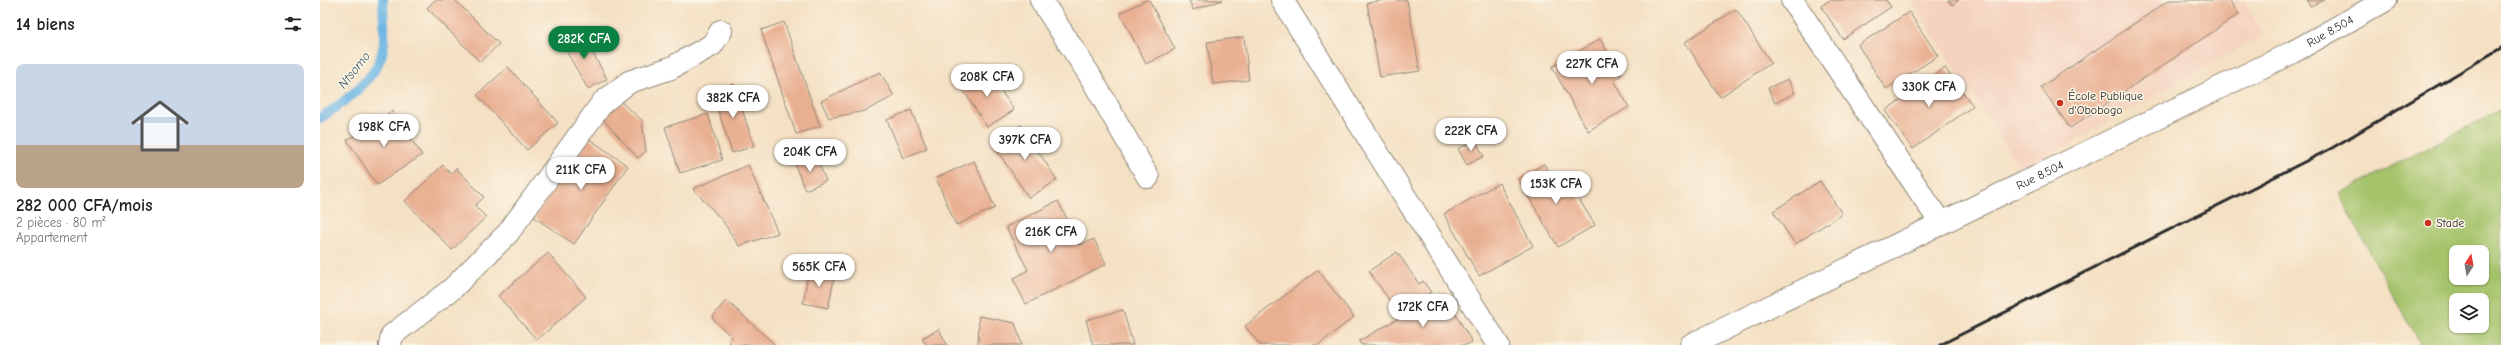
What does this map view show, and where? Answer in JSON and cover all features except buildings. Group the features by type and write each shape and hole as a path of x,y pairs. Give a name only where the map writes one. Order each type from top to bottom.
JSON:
{"street":[{"path":"1041,0 1089,74 1148,177"},
{"path":"1282,0 1498,345"},
{"path":"1792,0 1940,222"},
{"name":"Rue 8.504","path":"1691,345 1940,222 2292,53 2386,0"},
{"path":"390,345 392,335 452,289 508,233 603,102 629,82 671,68 712,45 720,31"}],"shaded area":[{"name":"École Publique d'Obobogo","path":"1911,0 2244,0 2263,35 2021,170"}],"green space":[{"name":"Stade","path":"2501,109 2501,345 2420,345 2339,194"}],"waterway":[{"name":"Ntsomo","path":"320,118 349,97 375,70 383,49 383,0"}],"railway":[{"path":"1940,345 2332,148 2501,48"}],"place":[{"name":"École Publique d'Obobogo","path":"2060,103"},
{"name":"Stade","path":"2428,223"}]}
